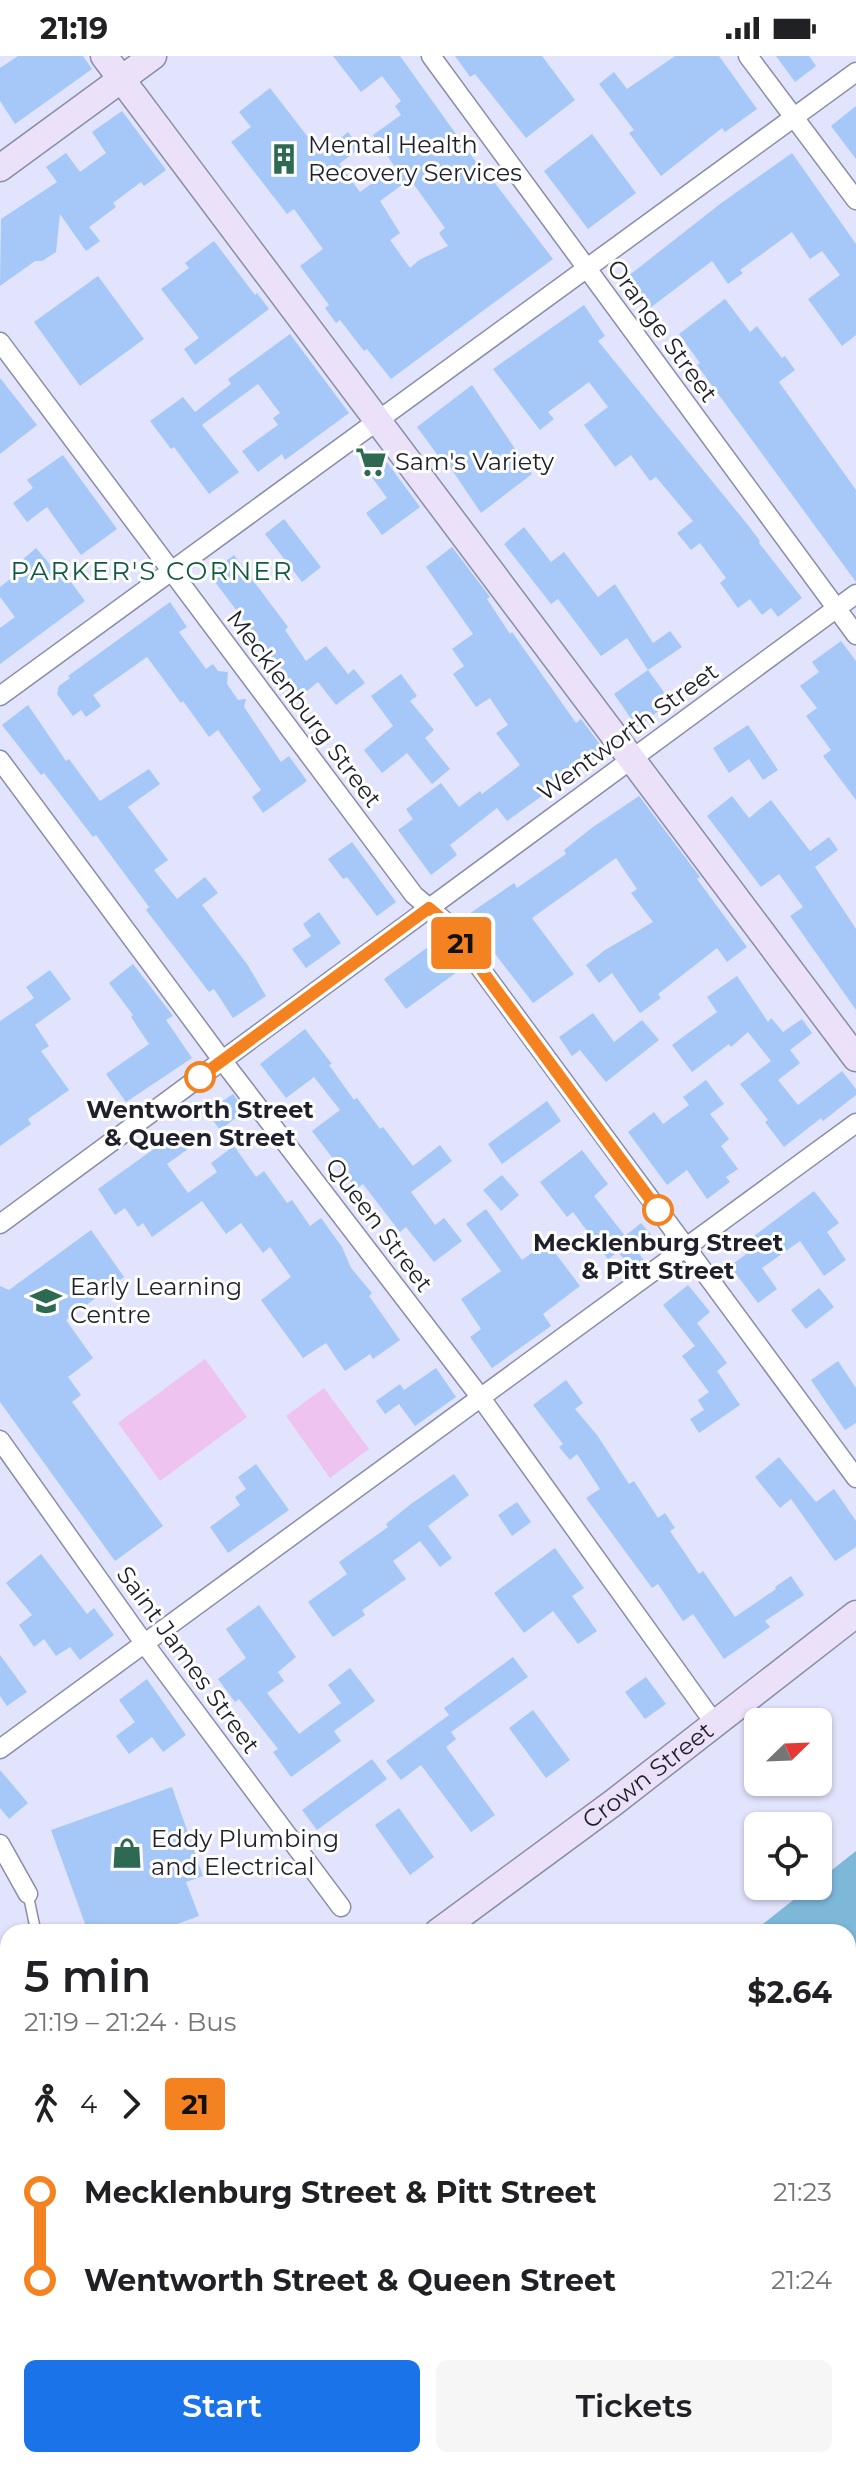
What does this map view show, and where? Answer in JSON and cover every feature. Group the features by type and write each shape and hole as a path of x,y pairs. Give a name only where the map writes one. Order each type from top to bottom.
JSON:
{"street":[{"path":"104,56 856,1058"},
{"path":"0,168 153,56"},
{"name":"Orange Street","path":"431,56 856,635"},
{"path":"748,56 856,200"},
{"path":"0,696 856,72"},
{"name":"Mecklenburg Street","path":"0,342 414,895 447,923 686,1248"},
{"name":"Wentworth Street","path":"0,1224 856,594"},
{"name":"Queen Street","path":"0,760 222,1060 481,1398 715,1724"},
{"path":"0,1749 856,1123"},
{"path":"686,1248 856,1478"},
{"name":"Saint James Street","path":"0,1440 144,1643 341,1907"},
{"name":"Crown Street","path":"449,1924 856,1614"},
{"path":"0,1844 28,1894"}],"lane":[{"path":"28,1894 34,1924"}],"shaded area":[{"path":"205,1359 247,1417 160,1481 118,1423"},
{"path":"324,1388 369,1449 330,1478 286,1416"}],"water":[{"path":"856,1851 856,1924 763,1924 793,1900 832,1900 832,1870"}],"building":[{"path":"18,56 83,56 92,69 15,124 0,101 0,68"},
{"path":"333,56 400,56 489,180 491,178 553,259 391,379 340,320 336,323 325,308 329,305 300,266 323,249 294,209 287,214 231,142 251,127 239,112 270,88 321,154 348,132 360,148 339,164 360,192 395,167 373,135 401,115 395,106 401,101 382,76 361,92","holes":["410,179 445,228 439,233 448,246 419,260 410,268 390,240 400,233 380,201"]},
{"path":"455,56 542,56 575,100 526,138 475,74 470,77"},
{"path":"675,56 719,56 757,109 725,132 722,128 661,176 629,133 634,130 599,84 614,72 627,89"},
{"path":"776,56 809,56 816,66 795,82"},
{"path":"856,106 856,159 831,126"},
{"path":"122,111 166,170 144,186 141,182 113,203 116,207 89,227 100,241 86,251 60,214 56,252 42,261 35,261 0,286 1,219 57,182 46,167 66,153 80,172 106,153 92,132"},
{"path":"592,134 636,193 588,229 544,171"},
{"path":"792,153 856,244 856,335 842,346 808,299 840,275 822,251 810,259 792,232 740,270 743,273 728,284 712,261 650,308 627,277 720,204"},
{"path":"214,241 269,309 195,365 184,349 199,338 161,289 189,268 185,263"},
{"path":"98,276 144,339 80,386 34,322"},
{"path":"725,299 750,332 757,326 795,370 779,382 856,490 856,582 697,365 700,363 679,334"},
{"path":"584,305 605,336 598,341 747,524 802,598 778,617 771,608 762,615 750,599 738,608 720,583 726,578 700,543 691,550 677,533 693,521 656,477 650,481 631,455 615,467 584,425 608,407 589,382 548,412 554,419 540,430 493,369"},
{"path":"290,334 349,413 285,460 282,454 258,472 242,451 278,425 273,418 280,413 258,384 202,425 239,472 209,494 150,421 183,397 195,412 231,384 228,379"},
{"path":"0,378 37,425 0,454"},
{"path":"472,385 532,474 481,513 442,455 439,457 417,427"},
{"path":"378,450 420,507 382,535 366,513 387,498 361,462"},
{"path":"63,455 117,529 81,555 47,507 27,522 13,503 33,488 27,480"},
{"path":"284,519 321,567 302,582 265,534"},
{"path":"524,527 551,562 564,552 598,597 615,584 653,643 670,631 682,647 648,670 627,638 601,656 558,599 551,604 504,544"},
{"path":"452,547 490,597 487,599 510,634 512,632 576,723 581,719 605,751 507,821 497,808 450,845 457,855 431,875 398,830 413,819 406,809 441,783 459,807 520,765 496,733 508,725 490,698 476,707 453,674 464,666 452,649 473,634 426,567"},
{"path":"36,548 63,580 67,577 85,601 0,664 0,628 15,617 0,597 0,587 26,567 21,561"},
{"path":"234,555 288,627 285,630 306,661 326,646 348,674 354,669 365,683 336,705 318,682 301,696 209,574"},
{"path":"170,602 187,627 179,632 206,669 213,664 218,671 228,672 227,684 238,700 246,699 244,707 281,762 289,756 307,781 263,813 252,797 261,790 218,730 209,737 147,657 93,695 101,706 86,717 81,710 73,716 57,694 59,686 70,678 68,676"},
{"path":"841,641 856,661 856,800 823,756 831,750 806,716 817,708 800,686 819,672 812,662"},
{"path":"648,670 671,702 637,727 614,694"},
{"path":"401,674 417,696 410,701 434,730 425,738 450,769 432,784 407,753 382,773 364,750 393,726 371,696"},
{"path":"28,705 66,761 69,759 100,801 149,769 160,784 128,807 168,860 154,870 177,899 205,877 218,893 202,905 247,964 266,996 233,1018 214,989 209,992 146,910 149,907 96,835 93,837 2,725"},
{"path":"748,725 778,770 763,780 749,759 729,773 713,748"},
{"path":"639,796 700,877 697,879 747,947 727,962 717,948 658,994 661,998 640,1013 612,973 599,983 586,965 653,922 631,893 637,889 616,858 532,918 574,974 533,1003 466,916 514,883 517,888 566,854 564,850 593,827"},
{"path":"732,796 749,818 771,800 810,851 829,837 838,850 815,867 856,929 856,1010 790,916 803,907 779,874 761,887 707,816"},
{"path":"352,842 396,902 377,916 347,877 343,879 328,859"},
{"path":"319,912 341,943 306,968 292,949 311,936 303,924"},
{"path":"435,942 457,972 406,1009 384,979"},
{"path":"133,964 173,1016 166,1020 192,1058 126,1102 106,1074 149,1044 131,1017 133,1015 109,983"},
{"path":"50,970 71,999 35,1025 49,1046 41,1051 69,1090 28,1119 31,1124 0,1146 0,1021 34,998 26,987"},
{"path":"737,976 768,1022 771,1018 783,1032 802,1019 812,1033 790,1050 800,1063 778,1080 798,1105 842,1071 856,1089 856,1095 784,1147 740,1084 771,1061 748,1032 692,1072 672,1045 717,1012 707,997"},
{"path":"593,1013 614,1042 642,1020 659,1040 606,1082 580,1050 572,1056 559,1037"},
{"path":"305,1029 354,1100 357,1098 380,1129 383,1127 413,1166 440,1145 452,1161 411,1192 435,1225 444,1218 462,1241 434,1262 406,1227 400,1232 363,1184 356,1189 312,1131 340,1110 314,1077 286,1098 260,1064"},
{"path":"706,1080 724,1104 710,1114 729,1139 721,1146 738,1169 726,1177 730,1182 707,1199 687,1170 667,1185 628,1132 654,1112 663,1124 689,1105 683,1097"},
{"path":"233,1094 245,1111 220,1130 207,1112"},
{"path":"547,1101 561,1121 502,1164 488,1144"},
{"path":"176,1133 188,1149 167,1164 188,1193 217,1172 211,1163 234,1146 256,1177 264,1171 287,1203 292,1200 310,1226 321,1218 400,1340 373,1359 370,1354 345,1371 326,1343 303,1358 261,1300 291,1277 270,1247 263,1253 241,1223 226,1234 202,1201 152,1237 143,1223 138,1227 125,1208 115,1215 98,1189"},
{"path":"582,1150 608,1184 594,1196 625,1236 641,1223 656,1241 640,1255 645,1262 634,1271 618,1252 608,1259 573,1212 567,1217 540,1182"},
{"path":"502,1175 519,1195 501,1211 483,1190"},
{"path":"814,1191 839,1223 827,1232 846,1260 824,1276 800,1241 762,1268 777,1289 758,1303 730,1266 760,1244 754,1236"},
{"path":"486,1209 522,1260 547,1242 580,1286 543,1314 551,1326 492,1368 470,1337 481,1329 461,1299 501,1271 466,1224"},
{"path":"91,1230 124,1277 66,1320 93,1358 68,1377 81,1395 72,1402 163,1526 115,1561 0,1402 0,1286 9,1290"},
{"path":"688,1285 710,1312 697,1323 727,1363 717,1371 740,1405 699,1433 690,1419 704,1410 698,1400 709,1392 682,1356 695,1346 663,1305"},
{"path":"819,1288 834,1307 806,1329 791,1310"},
{"path":"838,1361 856,1388 856,1423 845,1430 811,1380"},
{"path":"436,1368 456,1397 415,1426 399,1404 385,1414 376,1401 400,1384 404,1390"},
{"path":"566,1380 583,1403 575,1409 597,1435 629,1484 634,1481 658,1518 665,1513 675,1528 670,1531 699,1574 703,1571 735,1617 791,1576 804,1595 765,1621 770,1627 724,1659 693,1614 683,1621 658,1584 652,1588 586,1498 600,1489 577,1454 570,1460 559,1447 563,1444 533,1405"},
{"path":"779,1457 816,1502 834,1489 856,1521 856,1547 835,1561 791,1499 780,1508 755,1477"},
{"path":"256,1464 289,1510 228,1553 210,1527 240,1505 235,1497 246,1489 238,1477"},
{"path":"454,1474 469,1495 428,1526 452,1558 440,1567 420,1541 393,1561 406,1579 362,1610 365,1615 333,1637 308,1602 347,1574 339,1562"},
{"path":"517,1502 531,1522 512,1536 498,1515"},
{"path":"555,1548 584,1588 572,1596 597,1631 578,1644 553,1611 524,1633 494,1593"},
{"path":"41,1554 87,1614 94,1608 114,1635 80,1660 70,1647 56,1656 44,1639 34,1647 19,1625 32,1615 6,1583"},
{"path":"259,1605 296,1657 278,1672 284,1681 267,1693 299,1734 341,1703 328,1685 350,1668 375,1701 334,1731 341,1741 291,1777 273,1752 278,1749 239,1699 235,1702 218,1679 246,1658 226,1629"},
{"path":"0,1655 27,1692 7,1706 0,1696"},
{"path":"513,1657 528,1677 451,1732 456,1739 446,1747 495,1815 471,1832 421,1765 401,1780 386,1761 449,1715 444,1708"},
{"path":"646,1677 666,1704 645,1719 625,1692"},
{"path":"147,1679 186,1735 163,1752 152,1737 129,1754 116,1736 135,1722 119,1700"},
{"path":"533,1710 570,1760 546,1778 509,1728"},
{"path":"372,1759 387,1779 317,1830 302,1810"},
{"path":"0,1770 28,1803 9,1819 0,1808"},
{"name":"Eddy Plumbing and Electrical","path":"172,1787 203,1876 186,1882 199,1916 177,1924 85,1924 51,1830"},
{"path":"399,1808 434,1857 410,1875 375,1825"}],"bus line":[{"name":"21","path":"200,1077 429,908 447,923 658,1210"}],"place":[{"name":"Mental Health Recovery Services","path":"284,159"},
{"name":"Sam's Variety","path":"371,462"},
{"name":"Wentworth Street & Queen Street","path":"200,1077"},
{"name":"Mecklenburg Street & Pitt Street","path":"658,1210"},
{"name":"Early Learning Centre","path":"46,1301"},
{"name":"Eddy Plumbing and Electrical","path":"127,1853"}],"district":[{"name":"PARKER'S CORNER","path":"152,571"}]}
